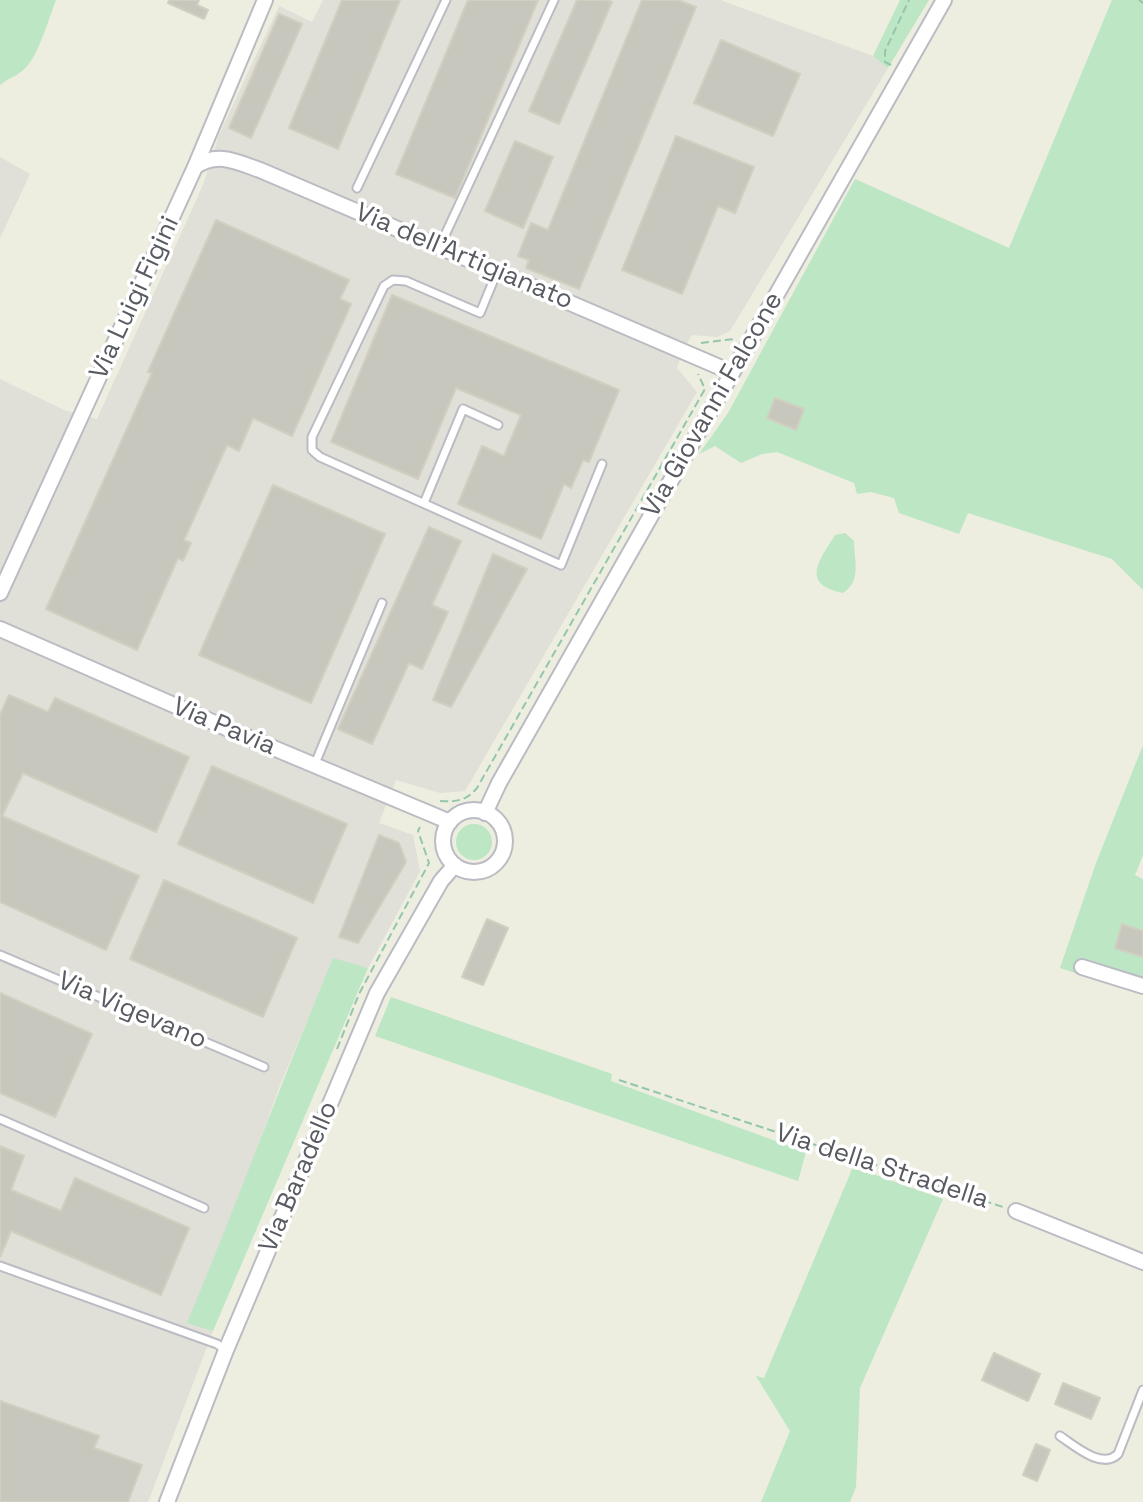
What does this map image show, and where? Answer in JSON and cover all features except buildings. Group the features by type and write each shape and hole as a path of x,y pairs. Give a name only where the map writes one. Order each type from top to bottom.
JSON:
{"street":[{"name":"Via Luigi Figini","path":"0,593 195,167 265,0"},
{"name":"Via Giovanni Falcone","path":"485,813 731,372 944,0"},
{"name":"Via dell'Artigianato","path":"195,167 206,159 238,162 731,372"},
{"name":"Via Pavia","path":"0,629 450,822"},
{"path":"466,811 485,813 494,818 504,836 501,857 494,865 475,872 455,865 448,858 443,840 450,822 466,811"},
{"name":"Via Baradello","path":"167,1502 226,1350 377,993 441,881 455,865"},
{"path":"1082,967 1143,986"},
{"name":"Via della Stradella","path":"1016,1211 1143,1262"}],"lane":[{"path":"357,188 446,0"},
{"path":"442,248 446,233 554,0"},
{"path":"497,272 480,313 406,281 393,280 384,286 312,437 312,450 320,457 561,565 602,464"},
{"path":"424,503 463,409 498,425"},
{"path":"314,766 382,603"},
{"name":"Via Vigevano","path":"0,955 264,1067"},
{"path":"0,1119 204,1208"},
{"path":"0,1266 226,1350"},
{"path":"1060,1436 1104,1461 1113,1459 1118,1454 1143,1390"}],"path":[{"path":"897,63 894,66 887,64 884,56 909,0"},
{"path":"1139,0 1143,3"},
{"path":"427,813 435,801 458,802 470,796 485,774 705,389 703,379 687,364 697,343 734,339"},
{"path":"418,831 429,863"},
{"name":"Via della Stradella","path":"619,1080 1016,1211"}],"shaded area":[{"path":"323,0 720,0 873,56 888,68 730,331 717,337 692,335 683,350 677,368 697,392 465,791 440,793 396,780 379,823 413,835 420,871 368,968 333,959 280,1085 236,1206 188,1322 213,1331 148,1502 0,1502 0,379 64,410 97,419 203,185 219,135 279,6 312,22"},
{"path":"0,157 30,174 0,238"}],"green space":[{"path":"0,0 56,0 33,58 22,71 0,85"},
{"path":"900,0 929,0 888,68 873,56"},
{"path":"1112,0 1143,0 1143,590 1112,559 968,513 959,534 899,513 894,498 871,492 857,494 854,483 777,452 762,454 741,463 715,446 699,454 728,413 855,179 1009,248"},
{"path":"845,533 854,541 856,570 853,582 843,593 821,584 817,570 835,535"},
{"path":"1143,745 1143,855 1135,875 1143,879 1143,978 1086,961 1081,975 1060,968 1096,863"},
{"path":"474,824 487,829 492,842 487,855 474,860 461,855 456,842 461,829"},
{"path":"333,958 368,968 213,1331 187,1323 296,1049"},
{"path":"391,997 612,1074 611,1081 806,1152 798,1181 375,1036"},
{"path":"853,1167 943,1199 860,1388 856,1487 850,1502 761,1502 790,1431 756,1376 764,1378"}]}
